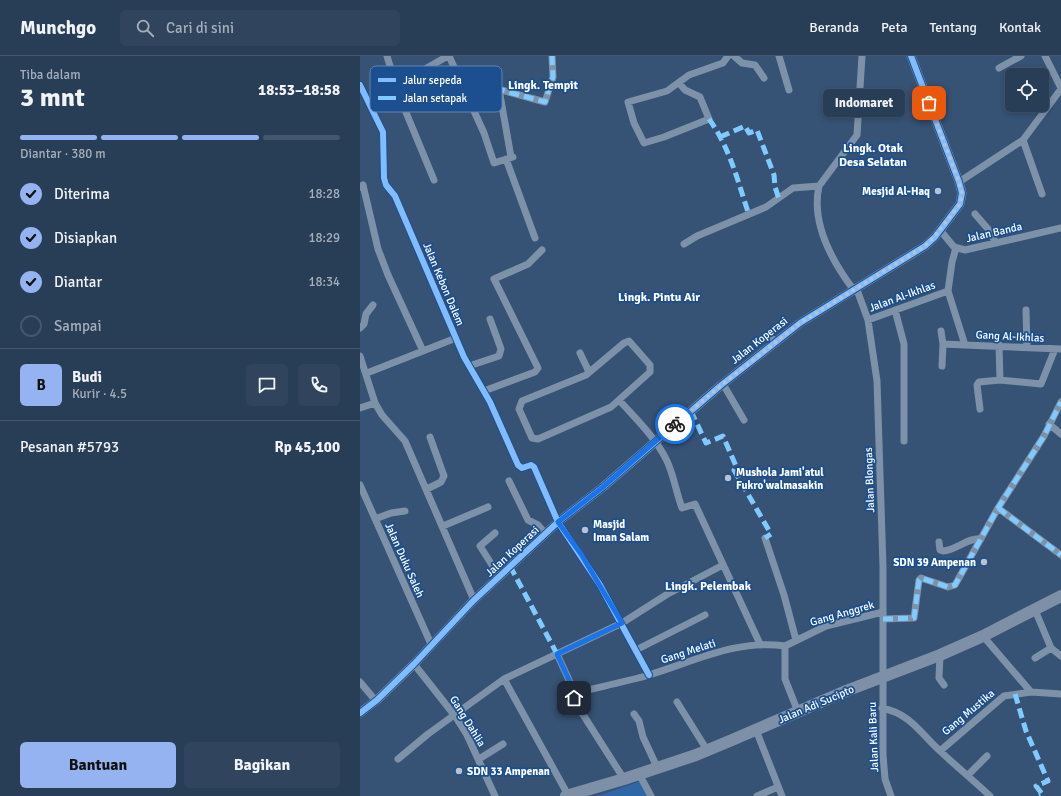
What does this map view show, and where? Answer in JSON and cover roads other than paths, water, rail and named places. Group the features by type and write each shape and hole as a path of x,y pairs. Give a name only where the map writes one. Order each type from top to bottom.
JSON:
{"highway":[{"name":"Jalan Adi Sucipto","path":"567,796 624,779 707,750 884,675 940,655 983,636 1061,596"}],"street":[{"path":"387,56 390,66"},
{"path":"430,66 448,56 453,66"},
{"path":"502,90 545,102 553,77 552,56"},
{"path":"679,83 685,90 700,97 709,119 664,137 644,143 634,123 628,102 660,93 700,70 722,63 728,56"},
{"path":"734,56 742,63 755,65 764,78"},
{"path":"779,56 789,90"},
{"path":"684,244 697,236 766,207 793,188 819,186 857,135 862,56"},
{"name":"Jalan Koperasi","path":"360,714 376,701 414,664 431,644 474,600 558,522 603,487 723,384 772,339 925,246 940,230 960,204 962,194 959,182 912,56"},
{"path":"999,68 1021,56"},
{"path":"959,182 1023,140 1061,89 1045,56"},
{"name":"Jalan Kebon Dalem","path":"360,86 370,106"},
{"name":"Jalan Kebon Dalem","path":"373,112 383,132 383,165 386,185 395,196 456,338 469,366 484,391 518,466 522,468 533,466 558,522"},
{"path":"406,112 434,180"},
{"path":"474,112 484,133 494,163 510,158"},
{"path":"502,112 510,158 535,238"},
{"path":"1023,140 1042,194"},
{"path":"360,187 364,185 378,249 388,275 423,351"},
{"name":"Jalan Blongas","path":"819,186 817,196 818,208 825,238 835,262 855,288 868,320 877,381 883,567 884,675"},
{"path":"975,214 988,229 996,243"},
{"name":"Jalan Banda","path":"940,230 956,248 967,250 1061,228"},
{"name":"Jalan Al-Ikhlas","path":"868,320 948,291 950,268 956,248"},
{"path":"484,391 535,372 538,368 494,279 528,264 542,250"},
{"name":"Gang Al-Ikhlas","path":"948,291 966,344 1058,349"},
{"path":"360,328 364,324 366,314 373,305"},
{"path":"895,310 904,344 904,441"},
{"path":"1026,310 1027,348"},
{"path":"469,366 501,354 502,349 490,319"},
{"path":"941,331 943,344 942,366"},
{"path":"367,373 456,338"},
{"path":"630,342 650,365 651,370 619,400 610,407 538,439 532,438 519,409 520,403 589,372 624,343 630,342"},
{"path":"943,344 966,344"},
{"path":"999,345 1000,380"},
{"path":"980,409 977,383 981,381 1000,380 1043,384 1058,349"},
{"path":"580,353 589,372"},
{"path":"360,356 367,373 375,403 382,415 405,441 474,600"},
{"path":"723,384 744,420"},
{"path":"619,400 655,441 668,461 681,507 695,504 760,644"},
{"path":"939,542 940,550 943,551 955,549 974,540 981,539 998,508 1050,424 1061,402"},
{"path":"360,408 375,403"},
{"path":"1050,424 1061,434"},
{"path":"427,489 441,482 444,476 430,437"},
{"path":"509,481 528,520 538,525 545,534"},
{"name":"Jalan Duku Saleh","path":"360,485 431,644"},
{"path":"443,526 488,506"},
{"path":"998,508 1061,555"},
{"path":"375,519 391,512 404,511"},
{"path":"558,522 581,554 622,623 649,675"},
{"path":"495,533 480,546 499,576"},
{"path":"765,538 784,595 796,640"},
{"name":"Gang Anggrek","path":"785,646 826,626 883,616 914,618 919,580 921,578 952,587 955,585 981,539"},
{"path":"398,759 504,679 622,623 666,596 723,565"},
{"path":"1035,610 1051,648 1061,656"},
{"path":"636,650 704,615"},
{"path":"983,636 1031,692"},
{"name":"Gang Melati","path":"575,693 649,675 737,647 760,644 785,646"},
{"path":"785,646 785,679 798,712"},
{"path":"1035,658 1051,648"},
{"path":"557,654 575,693 575,702 599,737 624,779"},
{"path":"940,655 939,678 944,685"},
{"name":"Gang Dahlia","path":"414,664 455,716 479,759 495,796"},
{"name":"Jalan Kali Baru","path":"884,675 882,708 884,767 885,779 891,796"},
{"path":"504,679 567,796"},
{"path":"360,682 376,701"},
{"name":"Gang Mustika","path":"940,751 999,699 1015,694 1031,692 1061,694"},
{"path":"677,702 707,750"},
{"path":"882,708 902,714 990,796"},
{"path":"634,714 639,721 642,737 657,768"},
{"path":"756,730 782,796"},
{"path":"479,759 503,744"},
{"path":"968,775 987,756"},
{"path":"639,774 650,796"},
{"path":"757,796 778,787"}],"place":[{"name":"Indomaret","path":"929,103"},
{"name":"Mesjid Al-Haq","path":"938,191"},
{"name":"Mushola Jami'atul Fukro'walmasakin","path":"728,478"},
{"name":"Masjid Iman Salam","path":"585,530"},
{"name":"SDN 39 Ampenan","path":"984,562"},
{"name":"SDN 33 Ampenan","path":"459,771"}],"district":[{"name":"Lingk. Tempit","path":"543,85"},
{"name":"Lingk. Otak Desa Selatan","path":"873,155"},
{"name":"Lingk. Pintu Air","path":"659,297"},
{"name":"Lingk. Pelembak","path":"708,586"}]}
